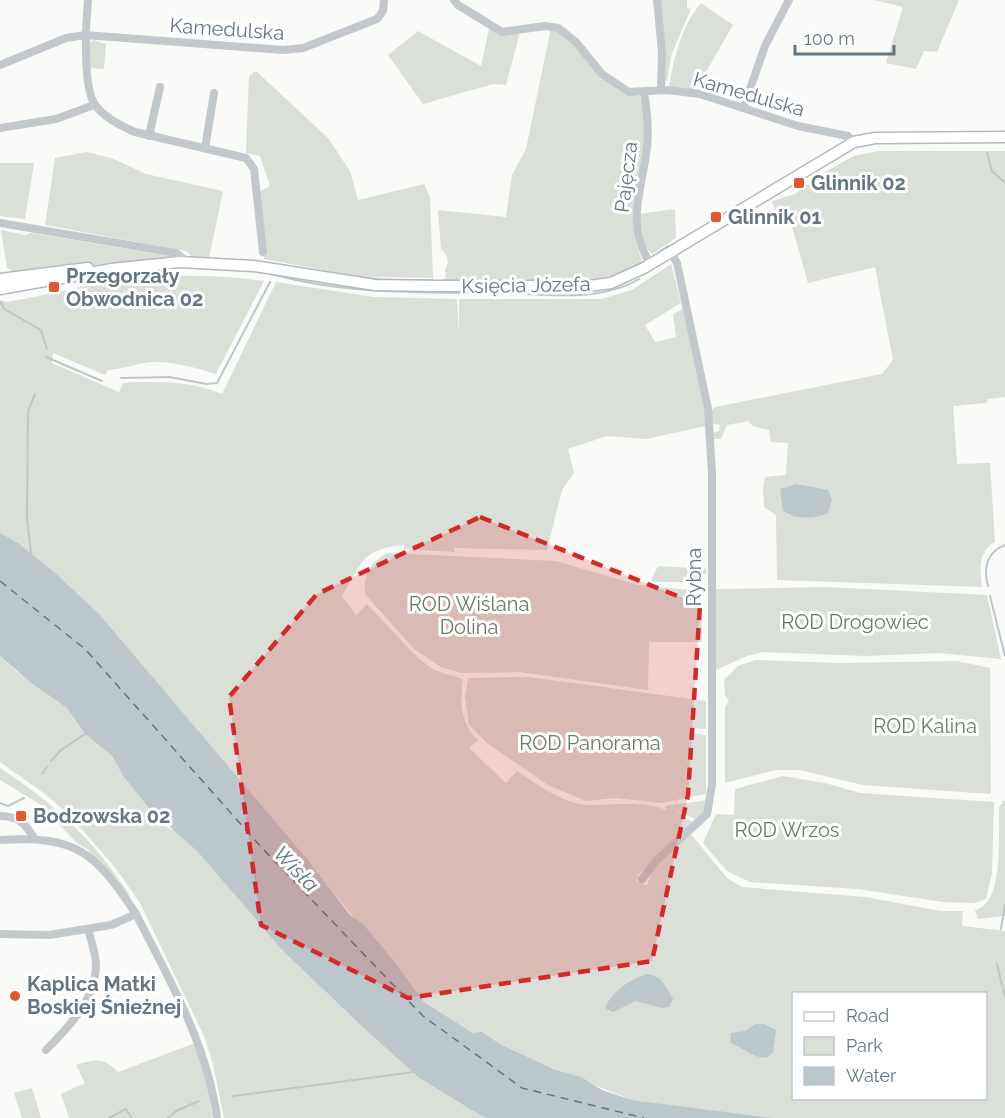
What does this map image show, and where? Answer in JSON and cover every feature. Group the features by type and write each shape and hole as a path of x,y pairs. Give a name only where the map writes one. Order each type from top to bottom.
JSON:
{"main road":[{"name":"Księcia Józefa","path":"1,281 75,269 112,269 189,263 254,266 375,285 572,287 611,284 650,264 855,142 887,137 1005,137"}],"street":[{"path":"88,0 85,35 88,82 94,105 120,126 149,136 246,158 250,161 254,170 263,252"},
{"name":"Kamedulska","path":"0,65 66,38 85,35 293,50 377,19 383,11 384,0"},
{"name":"Kamedulska","path":"454,0 458,5 502,32 545,26 558,28 568,34 621,89 635,92 661,90 700,94 744,106 798,126 848,136 855,142"},
{"path":"657,0 662,52 661,90"},
{"path":"744,106 765,46 789,0"},
{"path":"149,136 160,87"},
{"name":"Pajęcza","path":"644,92 647,148 635,214 636,228 650,264"},
{"path":"205,148 214,93"},
{"path":"0,128 56,119 94,105"},
{"name":"Księcia Józefa","path":"0,223 170,252 184,257 189,263"},
{"name":"Rybna","path":"642,879 656,861 706,814 712,785 712,473 708,409 677,263 670,251"},
{"path":"0,816 11,816 21,820 34,838"},
{"path":"0,840 34,838 68,845 86,853 136,914 195,1035 207,1067 217,1118"},
{"path":"0,934 50,935 111,925 136,914"},
{"path":"46,1050 77,1017 93,982 96,967 88,929"}],"highlighted area":[{"path":"480,517 700,605 688,795 652,961 408,998 261,925 229,697 317,594"}],"green space":[{"path":"660,0 687,0 687,8 691,9 671,56 667,81 665,81"},
{"path":"874,0 959,0 937,52 924,51 916,69 886,63 903,7"},
{"path":"701,3 733,25 695,91 669,87 683,32"},
{"path":"551,28 577,48 612,83 620,89 640,96 646,123 633,224 642,260 640,266 618,274 570,282 519,283 446,280 445,270 448,263 447,256 441,249 438,210 506,217 512,175 526,149"},
{"path":"489,29 500,34 520,32 506,85 493,84 423,104 388,55 418,31 481,66"},
{"path":"93,40 106,44 104,69 90,68 89,44"},
{"path":"256,71 328,138 350,171 358,200 424,184 430,197 433,278 362,277 264,259 259,192 270,186 260,156 246,153 249,76"},
{"path":"878,151 1005,151 1005,397 987,399 987,403 953,406 957,464 990,463 995,542 982,556 980,568 982,587 777,580 776,515 764,507 763,488 765,477 786,475 788,443 771,442 769,430 753,426 748,421 727,425 721,439 714,439 713,433 719,431 720,425 712,423 712,410 715,407 882,374 893,360 875,267 808,283 791,223 781,226 772,201 795,194 823,173 854,156"},
{"path":"86,152 114,159 146,174 223,191 209,258 194,258 186,251 45,225 55,158"},
{"path":"0,163 34,163 25,219 0,216"},
{"path":"675,209 676,238 652,254 645,246 639,214"},
{"path":"1,230 175,257 15,273 7,268"},
{"path":"671,264 681,303 645,325 655,342 676,337 673,314 683,309 706,426 646,439 607,436 568,449 574,473 562,490 547,550 454,548 455,552 404,549 404,545 390,547 379,550 365,559 342,596 356,615 367,604 418,658 434,670 463,679 463,712 468,727 478,740 469,748 506,783 517,771 560,797 588,805 637,804 666,810 665,806 708,800 707,808 698,820 676,811 692,822 691,827 638,875 637,882 647,885 653,868 690,833 727,878 742,887 865,897 941,911 963,911 962,926 1005,931 1005,1118 762,1118 632,1100 557,1070 500,1044 483,1033 473,1033 424,1002 323,880 0,536 0,300 7,302 102,283 153,277 208,276 264,281 216,374 178,364 155,362 108,370 105,375 53,353 52,363 119,392 123,383 161,382 186,384 222,394 276,282 374,297 457,299 459,336 459,299 602,299 632,290"},
{"name":"ROD Wiślana Dolina","path":"388,553 556,561 638,585 701,591 702,642 649,642 648,690 520,672 461,673 441,667 414,649 365,594 369,569 376,560"},
{"path":"658,566 706,569 706,574 703,574 704,582 655,582 651,580"},
{"name":"ROD Drogowiec","path":"827,587 987,595 1001,659 939,653 866,656 763,652 747,656 716,670 713,593 717,589"},
{"path":"0,656 16,671 67,708 85,734 112,756 123,776 167,827 179,833 197,851 283,951 368,1032 418,1077 487,1118 224,1118 213,1064 204,1036 140,903 114,866 68,814 45,794 0,762"},
{"name":"ROD Kalina","path":"756,660 839,663 957,661 990,668 991,794 863,785 800,770 776,770 725,783 725,707 729,701 725,695 724,680 738,666"},
{"name":"ROD Panorama","path":"528,677 706,701 706,729 690,728 690,733 706,735 706,794 661,803 616,798 586,801 548,785 488,744 469,725 465,697 468,678"},
{"path":"0,768 49,804 92,845 127,892 131,901 87,849 78,844 38,803 0,780"},
{"name":"ROD Wrzos","path":"783,776 825,783 860,793 994,802 992,873 986,899 975,903 943,902 858,889 750,882 727,871 703,843 716,814 734,815 735,789"},
{"path":"1005,801 1005,916 978,919 975,910 985,905 996,881 999,807"},
{"path":"195,1043 208,1087 212,1118 69,1118 61,1094 85,1083 76,1065 99,1061 108,1064 118,1072"},
{"path":"32,1088 41,1118 22,1118 14,1093"}],"water":[{"path":"796,484 828,490 832,499 828,513 805,518 783,511 780,489"},
{"name":"Wisła","path":"0,533 18,543 55,573 99,614 307,859 350,915 363,924 424,1002 473,1033 482,1032 500,1044 556,1070 581,1077 602,1090 632,1100 771,1118 487,1118 418,1077 283,951 197,851 150,809 123,776 112,756 85,734 67,708 30,682 0,656"},
{"path":"647,974 660,979 666,986 673,999 669,1007 661,1008 636,1001 613,1012 605,1008 622,986"},
{"path":"755,1024 764,1024 776,1030 773,1052 767,1058 755,1056 730,1043 731,1033 745,1031"}],"waterway":[{"path":"987,153 992,171 1005,183"},
{"path":"658,253 668,246"},
{"path":"272,274 328,286 357,289 553,295 607,291 624,287 639,279"},
{"path":"363,278 387,280"},
{"path":"393,280 432,280"},
{"path":"444,280 454,281"},
{"path":"121,378 170,377 206,384 217,383 270,282"},
{"path":"1,302 4,309 41,330 47,349"},
{"path":"46,357 102,381"},
{"path":"31,553 27,519 28,411 35,394"},
{"path":"988,586 986,567 990,556 1005,545"},
{"path":"990,596 1005,656"},
{"path":"51,761 61,750 85,734"},
{"path":"42,774 47,767"},
{"path":"0,803 8,806 24,798"},
{"path":"1001,929 1005,905"},
{"path":"997,964 1005,997"},
{"path":"233,1096 414,1072"},
{"path":"168,1118 176,1111 199,1101"},
{"path":"109,1118 126,1109 132,1118"}],"ferry route":[{"path":"0,581 85,649 262,848 423,1016 522,1088 644,1118"}],"place":[{"name":"Glinnik 02","path":"799,183"},
{"name":"Glinnik 01","path":"716,217"},
{"name":"Przegorzały Obwodnica 02","path":"54,287"},
{"name":"Bodzowska 02","path":"21,816"},
{"name":"Kaplica Matki Boskiej Śnieżnej","path":"15,996"}]}
